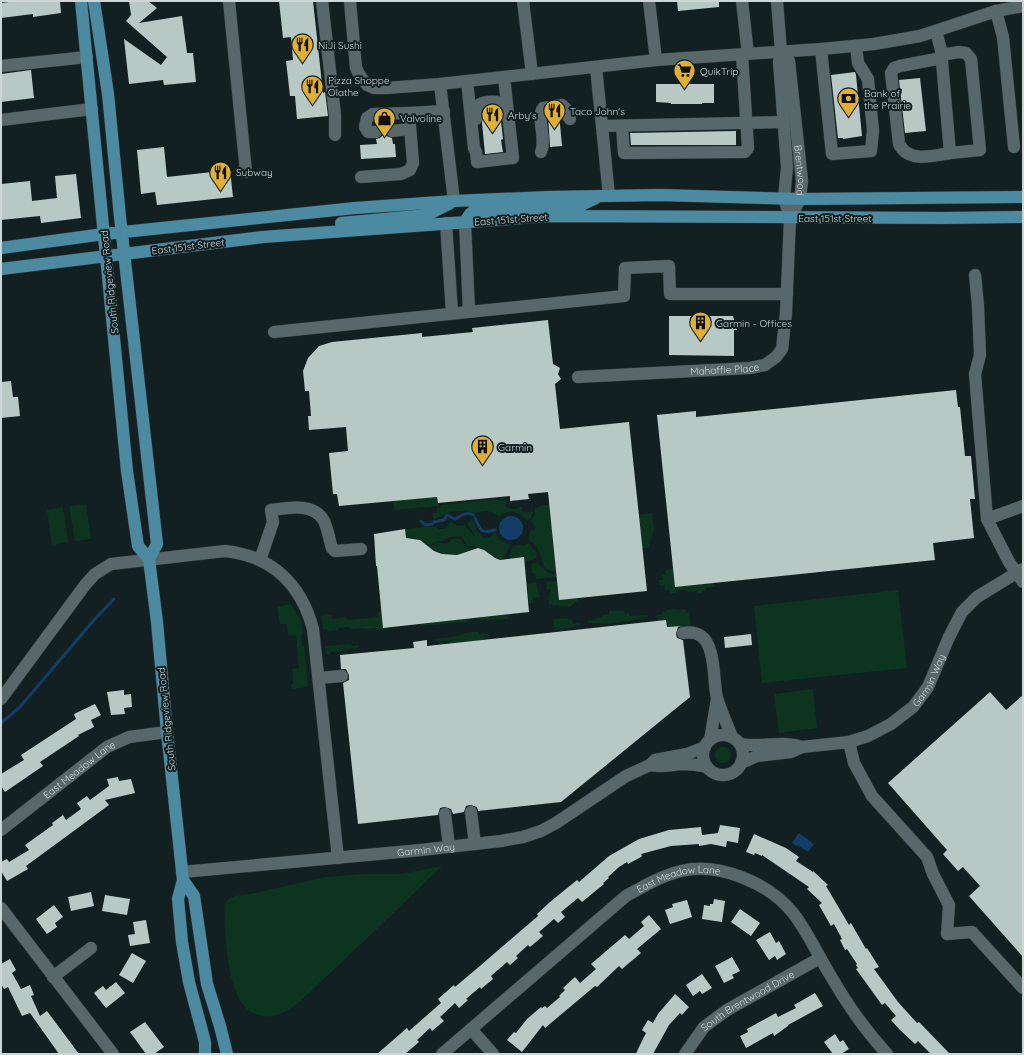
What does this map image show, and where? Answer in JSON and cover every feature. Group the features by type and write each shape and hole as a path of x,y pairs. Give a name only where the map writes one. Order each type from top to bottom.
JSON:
{"main road":[{"name":"South Ridgeview Road","path":"81,1 127,471 137,543 149,559 157,622 167,732 183,876 178,899 182,942 205,1042 204,1054"},
{"name":"South Ridgeview Road","path":"94,1 108,94 124,254 157,544 149,559"},
{"name":"East 151st Street","path":"1,248 104,234 355,208 454,201 548,197 660,195 784,198 1023,197"},
{"path":"465,222 470,214 475,210 581,205 605,196"},
{"path":"300,234 311,227 323,224 427,216 454,201"},
{"name":"East 151st Street","path":"1,269 263,237 549,216 790,218 1023,217"},
{"name":"South Ridgeview Road","path":"183,876 194,896 207,984 227,1054"}],"street":[{"path":"229,1 246,172"},
{"path":"322,1 335,115 335,135"},
{"path":"350,1 356,68 358,74 367,85 374,88 440,84 656,60 745,55 874,44 920,36 996,11 1023,6"},
{"path":"524,1 532,74"},
{"path":"649,1 656,60"},
{"path":"622,126 624,152 745,152 748,148 742,1"},
{"path":"777,1 781,52"},
{"path":"996,11 1015,1"},
{"path":"996,11 1003,37 1014,147"},
{"path":"936,30 942,57 950,153"},
{"path":"821,49 832,154 871,151 873,131 868,79 858,63 856,46"},
{"name":"Brentwood","path":"781,52 779,62 788,167 784,198 790,218"},
{"name":"Brentwood","path":"781,52 789,61 802,181 800,198 790,218"},
{"path":"966,53 972,59 980,150 950,153 917,156 908,154 902,150 899,144 891,82 891,73 894,68 966,53"},
{"path":"1,66 87,56"},
{"path":"596,67 602,126 605,196"},
{"path":"467,81 474,148 477,162 513,158 504,77"},
{"path":"440,84 454,201"},
{"path":"469,98 506,95"},
{"path":"476,152 479,146 476,110 477,106 481,102 496,101 501,103 504,108 506,132 510,137"},
{"path":"541,152 544,145 540,113 543,108 562,105 566,109 567,115 570,119"},
{"path":"1,120 92,109"},
{"path":"376,132 368,132 365,127 367,118 373,114 444,111"},
{"path":"361,177 401,174 410,170 413,163 409,113"},
{"path":"602,126 784,122"},
{"path":"392,131 410,130"},
{"name":"Mahaffie Place","path":"578,377 750,368 765,365 776,357 782,349 787,294 790,218"},
{"path":"465,222 469,311"},
{"path":"446,223 452,313"},
{"path":"274,332 624,296 625,268 669,266 670,294 787,294"},
{"path":"975,275 980,355 975,374 987,519 1003,552 1021,574"},
{"path":"987,519 1023,506"},
{"path":"260,560 272,522 271,510 290,507 308,508 320,516 324,521 332,548 335,552 360,549"},
{"path":"1,699 72,605 85,585 102,568 111,564 225,551 238,552 260,560 276,570 288,581 304,602 309,613 313,629 338,858"},
{"name":"Garmin Way","path":"650,765 657,767 681,764 695,765 707,767 717,774 726,774 736,770 741,763 757,756 791,752 802,747 849,742 868,736 891,724 913,707 928,687 949,637 962,612 977,597 1021,574"},
{"path":"683,633 695,633 700,635 707,643 712,663 717,698 743,753 741,763"},
{"path":"318,674 342,672"},
{"path":"707,767 704,759 717,698"},
{"name":"East Meadow Lane","path":"1,830 107,747 129,737 167,732"},
{"name":"Garmin Way","path":"183,876 475,844 523,837 541,831 556,823 626,776 650,765 654,760 687,754 721,735 756,746 793,743 802,747"},
{"path":"849,742 854,763 872,796 927,857 933,874 949,905 947,934 972,932 1023,988"},
{"path":"471,812 475,844"},
{"path":"445,814 449,846"},
{"name":"East Meadow Lane","path":"442,1054 626,896 650,882 681,871 695,869 720,871 746,879 765,888 777,896 793,913 854,1014 887,1054"},
{"path":"1,908 113,1054"},
{"path":"53,977 91,948"},
{"name":"South Brentwood Drive","path":"685,1054 704,1028 727,1010 820,958"},
{"path":"471,1029 493,1054"}],"green space":[{"path":"437,497 439,506 394,510 393,501"},
{"path":"494,499 508,501 505,506 507,508 516,509 522,507 523,512 533,512 531,518 527,521 521,515 514,512 506,512 499,517 494,513 485,511 475,514 466,512 449,512 433,519 432,513 437,513 437,508 441,507 441,505"},
{"path":"86,504 91,539 75,541 69,506"},
{"path":"542,505 549,505 556,572 545,567 538,549 528,539 531,530 534,531 535,528 531,520 535,514 535,509"},
{"path":"63,507 68,542 52,545 47,510"},
{"path":"652,513 654,530 648,548 642,548 638,515"},
{"path":"472,519 477,531 484,538 490,537 495,532 501,540 511,544 503,559 498,559 473,546 467,546 461,536 451,537 429,545 418,539 406,539 405,529 433,526 439,529 444,529 451,522 458,526 465,525 476,537 467,524"},
{"path":"453,538 461,539 465,547 475,549 451,555 441,553 428,546 434,545 437,542 447,544"},
{"path":"528,543 537,553 536,558 533,560 524,561 524,557 510,558 513,546 523,546"},
{"path":"537,563 549,573 556,575 557,577 536,579 535,573 532,573 531,564"},
{"path":"673,569 675,587 714,583 715,587 706,588 706,590 702,591 702,593 697,594 697,591 687,592 687,590 676,591 676,593 670,593 669,590 665,591 664,585 660,586 659,580 663,580 662,575 666,574 665,570"},
{"path":"557,581 578,598 578,602 574,602 572,606 559,607 559,605 549,605 548,596 550,595 550,589 547,589 546,582"},
{"path":"536,583 540,597 533,598 533,603 529,603 527,584"},
{"path":"898,590 907,668 762,683 754,606"},
{"path":"291,604 302,623 302,646 304,646 308,687 292,689 292,669 299,668 296,635 288,635 287,624 280,624 277,607"},
{"path":"685,609 686,613 689,612 691,627 667,627 666,620 659,621 658,618 656,618 655,615 663,614 666,610"},
{"path":"382,611 388,629 350,629 349,627 327,631 327,629 323,629 321,616 332,615 332,619 345,617 349,620 378,617 378,612"},
{"path":"609,611 624,611 625,614 629,613 629,616 648,615 648,617 611,624 588,623 588,621 602,617 602,615 609,614"},
{"path":"511,614 508,616 508,619 482,620 481,618 467,620 467,622 420,626 420,624"},
{"path":"568,618 569,620 572,619 573,624 580,623 581,625 555,630 553,619"},
{"path":"470,632 479,632 479,634 486,633 486,635 490,634 490,636 484,637 484,640 450,644 450,641 435,641 435,639 457,636"},
{"path":"351,644 352,646 359,645 359,648 330,652 330,654 326,654 325,646"},
{"path":"813,689 817,728 779,733 774,694"},
{"path":"723,747 729,749 731,755 729,761 723,763 717,761 715,755 717,749"},
{"path":"442,866 304,998 291,1008 277,1015 262,1016 254,1014 248,1010 241,1001 235,990 231,976 226,946 224,905 228,899 235,896 325,877 364,874 402,874"}],"water":[{"path":"511,516 516,517 522,523 522,533 516,539 511,540 506,539 500,533 499,528 500,523 506,517"},
{"path":"799,833 814,844 808,852 792,843"}],"building":[{"path":"17,1 60,1 61,13 33,17 33,14 1,18 1,3"},
{"path":"129,1 148,1 157,8 139,23 182,16 187,53 193,53 196,82 164,85 163,80 129,84 124,39 161,65 167,57 126,21 131,15"},
{"path":"279,1 313,1 323,93 325,92 328,116 297,119 295,96 290,96 286,61 293,60 291,37 283,38"},
{"path":"677,1 719,1 719,7 678,11"},
{"path":"31,70 34,98 1,102 1,74"},
{"name":"Bank of the Prairie","path":"855,72 862,136 843,139 838,138 831,75"},
{"path":"920,78 926,131 905,133 899,80"},
{"name":"QuikTrip","path":"656,84 714,84 714,103 671,104 656,102"},
{"name":"Arby's","path":"497,112 498,118 501,121 503,139 501,140 503,152 485,154 482,123 483,114"},
{"name":"Taco John's","path":"559,113 562,146 550,147 548,115"},
{"name":"Valvoline","path":"375,121 391,121 391,124 385,128 385,132 386,136 392,138 393,144 395,144 396,157 361,159 360,145 377,144 376,139 383,135 383,129 379,125 375,124"},
{"path":"736,131 736,145 631,145 630,133"},
{"path":"164,147 167,177 230,170 233,197 157,205 155,192 141,194 137,150"},
{"path":"76,174 81,218 41,223 40,216 1,220 1,184 30,181 32,201 57,198 55,176"},
{"name":"Garmin - Offices","path":"669,316 733,316 737,330 734,330 734,356 669,355"},
{"name":"Garmin","path":"548,320 553,364 560,368 558,374 561,379 555,384 560,429 629,422 647,591 559,600 548,492 528,494 529,499 510,501 510,496 438,503 437,497 339,506 337,494 333,494 329,453 348,451 346,427 309,430 308,416 311,416 309,391 305,391 303,371 308,358 319,346 332,342 422,333 422,337 473,332 472,328"},
{"path":"11,381 13,397 18,397 20,416 1,418 1,382"},
{"path":"956,390 958,407 960,407 965,456 971,456 975,499 970,499 974,538 933,543 935,560 675,587 657,415 696,411 696,417"},
{"path":"405,529 406,538 420,540 434,551 442,554 457,555 478,548 500,560 524,557 529,612 383,628 374,534"},
{"path":"666,620 667,627 682,626 678,627 676,634 677,638 683,640 690,697 561,802 478,811 477,807 470,805 466,806 464,812 453,814 451,809 444,807 440,808 438,815 358,824 343,683 349,680 349,675 346,669 341,669 340,655 414,648 413,642 427,640 427,646"},
{"path":"751,634 752,645 725,648 724,637"},
{"path":"124,690 124,695 131,694 132,707 124,708 125,714 111,715 107,692"},
{"path":"990,692 1006,710 1023,695 1023,957 969,896 980,886 963,867 958,871 943,854 947,850 888,783"},
{"path":"95,704 101,715 91,720 94,727 78,735 79,736 40,762 43,766 5,792 1,786 1,774 24,760 21,755 76,719 74,714"},
{"path":"118,777 119,781 131,779 135,793 105,800 109,805 26,866 28,869 7,881 1,871 1,862 7,859 9,862 29,850 25,845 53,825 52,823 63,815 66,820 81,809 77,803 87,796 90,800 109,786 107,779"},
{"path":"720,825 740,828 738,843 727,841 726,847 711,844 699,846 699,844 671,846 641,854 641,857 628,864 627,862 619,867 608,877 609,878 603,883 604,884 582,902 578,898 561,912 565,917 558,923 554,919 539,932 543,936 530,947 528,945 516,956 518,958 510,965 507,962 491,976 493,979 481,989 480,987 466,999 468,1000 459,1008 455,1003 440,1017 444,1021 432,1031 430,1028 417,1040 419,1042 405,1054 377,1054 407,1028 409,1031 441,1003 438,999 454,985 455,987 538,916 537,914 550,902 577,880 579,882 609,856 639,839 669,830 701,827 702,835 718,833"},
{"path":"754,834 786,848 799,857 796,861 813,871 828,885 826,886 849,925 851,923 866,949 867,948 879,967 874,969 898,1002 917,1023 919,1022 950,1054 931,1054 918,1041 915,1044 891,1020 896,1016 885,1003 882,1005 856,969 858,968 856,965 857,964 847,949 845,950 840,940 842,939 834,924 831,926 819,905 822,903 807,889 809,887 762,855 755,853 754,855 746,852"},
{"path":"91,892 94,906 71,911 68,897"},
{"path":"105,895 130,899 127,915 102,911"},
{"path":"714,899 725,901 722,922 702,919 704,905 710,906 710,904 713,904"},
{"path":"687,900 692,917 670,924 665,910 673,907 672,904"},
{"path":"54,905 63,917 55,923 57,927 47,934 36,919"},
{"path":"740,909 760,923 751,936 731,922"},
{"path":"649,915 661,929 637,949 641,953 622,969 619,966 597,987 595,986 545,1028 543,1025 522,1052 507,1040 514,1032 516,1033 527,1019 541,1007 542,1008 545,1006 547,1008 560,997 559,996 565,990 563,988 575,977 580,983 596,969 591,964 625,935 629,939 644,926 641,922"},
{"path":"146,920 150,943 130,946 128,935 135,934 133,922"},
{"path":"770,932 776,943 779,941 786,954 777,960 775,956 769,960 756,940"},
{"path":"132,953 146,961 133,983 119,975"},
{"path":"732,957 740,971 732,975 734,978 724,983 715,966"},
{"path":"10,959 16,970 12,973 21,989 30,985 34,995 31,996 40,1016 47,1011 79,1054 59,1054 30,1013 22,1016 8,987 4,989 1,984 1,964"},
{"path":"702,974 712,988 702,994 700,991 693,996 686,985"},
{"path":"116,982 125,993 106,1008 94,993 103,986 106,990"},
{"path":"815,993 823,1006 788,1025 774,1036 773,1033 746,1048 740,1036 748,1032 747,1029 776,1013 778,1017 796,1008 794,1005"},
{"path":"675,994 689,1007 682,1015 680,1013 669,1025 653,1054 636,1054 646,1033 642,1030 648,1020 653,1023 658,1014"},
{"path":"145,1022 164,1047 154,1054 146,1054 130,1032"},
{"path":"835,1034 840,1042 843,1040 849,1049 841,1054 833,1054 824,1042"}],"waterway":[{"path":"434,522 444,520 447,515 455,519 461,515 473,515"},
{"path":"475,518 478,526 482,530 487,532 495,530"},
{"path":"421,521 425,525 432,524"},
{"path":"1,723 19,708 94,620 114,599"}],"place":[{"name":"NiJi Sushi","path":"303,64"},
{"name":"QuikTrip","path":"685,90"},
{"name":"Pizza Shoppe Olathe","path":"313,106"},
{"name":"Bank of the Prairie","path":"848,118"},
{"name":"Taco John's","path":"554,130"},
{"name":"Arby's","path":"492,134"},
{"name":"Valvoline","path":"384,138"},
{"name":"Subway","path":"221,192"},
{"name":"Garmin - Offices","path":"701,342"},
{"name":"Garmin","path":"482,466"}]}
